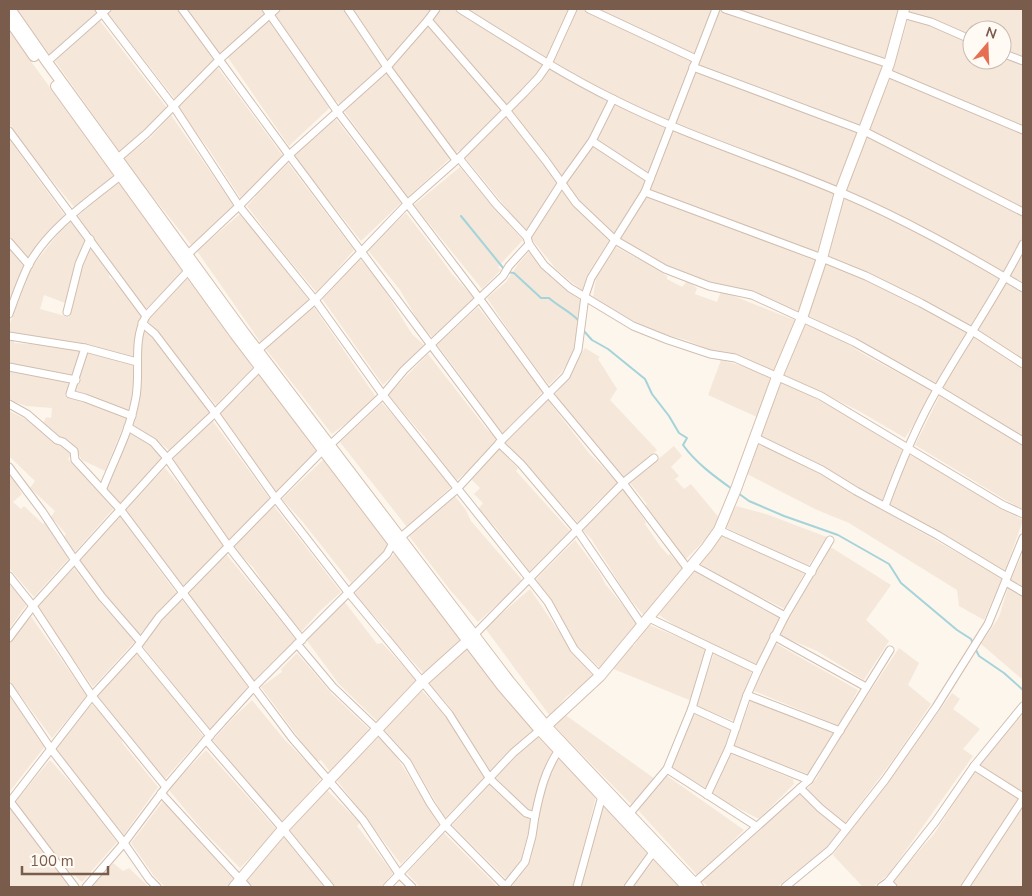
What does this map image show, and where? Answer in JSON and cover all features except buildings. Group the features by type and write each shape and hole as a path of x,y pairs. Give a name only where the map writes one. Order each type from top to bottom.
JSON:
{"main road":[{"path":"10,9 327,448 471,637 509,681 559,750 630,813 693,886"},
{"path":"543,728 600,676 719,530 735,493 777,377 802,318 822,258 840,192 887,68 903,11"},
{"path":"9,20 260,367 327,448"},
{"path":"240,884 284,829 422,682 471,637"},
{"path":"543,728 587,774 602,796 654,851 693,886"}],"street":[{"path":"182,9 500,442 577,530 645,621 758,670"},
{"path":"348,9 387,67 458,159 526,237 544,265 570,288 586,296 610,314 633,326 710,354 735,358 822,396 1003,504 1023,514"},
{"path":"460,9 548,64 613,99 670,126 840,192 936,238 1023,288"},
{"path":"258,350 315,300 407,204 458,159 539,77 548,64 573,9"},
{"path":"589,9 696,59"},
{"path":"86,887 124,843 164,790 253,688 387,554 396,540 457,488 566,376 573,363 581,335 586,296 595,271 634,213 645,192 716,9"},
{"path":"725,9 887,68 1023,130"},
{"path":"47,62 103,10 174,107 239,206 315,300 383,395 548,602 574,649 600,676"},
{"path":"187,255 289,156 387,67 428,20 434,10"},
{"path":"117,158 147,133 220,59 271,11 337,111 479,298 549,394 690,567 785,616"},
{"path":"903,11 962,36"},
{"path":"428,20 506,110 546,161 576,204 615,240 665,269 708,286 752,296 854,342 1023,441"},
{"path":"693,67 864,131 1023,212"},
{"path":"526,237 592,140 613,99"},
{"path":"9,131 90,239 144,319 215,413 276,499 348,592 449,714 490,779 526,813 535,816"},
{"path":"592,140 650,179"},
{"path":"9,314 29,265 36,254 64,221 120,176"},
{"path":"645,192 822,258 874,280 922,303 972,331 1023,364"},
{"path":"67,312 79,264 90,239"},
{"path":"9,242 29,265"},
{"path":"75,887 9,802 92,696 182,592 383,395 404,370 503,276 529,244"},
{"path":"885,506 907,447 937,389 1006,278 1023,244"},
{"path":"103,488 128,427 136,400 139,338 144,319 189,270"},
{"path":"9,336 86,348 137,362"},
{"path":"86,348 70,394 132,416"},
{"path":"9,367 76,380"},
{"path":"9,638 33,606 167,458 260,367"},
{"path":"9,404 27,414 57,440 63,442 74,451 75,460 103,488 120,509 253,688 292,738 363,820 399,874 412,887"},
{"path":"128,427 153,442 167,458 229,547 333,686 378,730 407,762 445,825 505,887 524,862 546,775 551,762 559,750"},
{"path":"754,437 822,470 856,491 939,536 1023,592"},
{"path":"471,637 623,484 654,458"},
{"path":"9,467 42,510 74,560 208,738 330,887"},
{"path":"719,530 812,572"},
{"path":"785,887 830,850 885,780 936,707 988,624 1023,538"},
{"path":"707,796 729,748 747,695 774,636 830,540"},
{"path":"9,576 33,606 92,696 164,790 240,884"},
{"path":"774,636 866,687"},
{"path":"630,813 667,770 692,708 710,648"},
{"path":"693,886 756,826 809,780 890,650"},
{"path":"9,687 51,749 157,887"},
{"path":"747,695 840,731"},
{"path":"882,887 890,884 974,766 1023,706"},
{"path":"692,708 736,728"},
{"path":"387,887 513,754 543,728"},
{"path":"729,748 809,780"},
{"path":"965,887 1023,798 974,766"},
{"path":"667,770 756,826"},
{"path":"800,788 820,808 846,829"},
{"path":"577,887 602,796"},
{"path":"628,887 654,851"}],"shaded area":[{"path":"17,9 101,9 50,55"},
{"path":"104,9 899,9 881,69 839,186 800,312 753,292 715,285 667,266 614,233 587,275 582,291 556,269 459,150 407,198 337,101 289,146 224,52 175,99"},
{"path":"911,9 1023,9 1023,509 915,445 944,387 855,338 807,315 845,187 891,77"},
{"path":"100,21 167,108 120,152 55,61"},
{"path":"9,31 114,176 75,208 35,160 9,123"},
{"path":"218,68 283,156 241,199 210,151 178,108"},
{"path":"171,115 234,206 192,246 123,159 151,137"},
{"path":"336,119 401,203 361,241 293,155"},
{"path":"9,139 65,216 27,258 9,236"},
{"path":"288,163 354,250 317,293 247,206"},
{"path":"460,167 523,240 498,267 501,270 482,289 414,205"},
{"path":"118,180 183,271 146,309 77,217"},
{"path":"241,213 309,300 261,343 197,251"},
{"path":"406,213 452,274 474,298 432,337 420,324 400,290 367,249"},
{"path":"69,220 88,240 77,262 65,303 44,295 40,309 69,317 80,269 90,244 111,271 109,277 128,294 142,314 138,326 134,358 95,347 9,332 9,326 31,268"},
{"path":"9,247 25,268 9,304"},
{"path":"616,247 644,262 667,276 667,279 682,287 687,281 697,288 695,294 717,302 721,291 797,321 774,372 736,355 710,350 686,340 662,334 633,321 593,297 596,278"},
{"path":"529,252 559,283 581,297 576,350 560,374 549,385 517,343 487,298 506,282"},
{"path":"359,258 377,278 412,334 424,345 383,385 321,297"},
{"path":"186,277 256,365 216,405 147,320"},
{"path":"313,306 376,397 367,407 332,434 265,348"},
{"path":"478,307 544,390 503,435 437,345"},
{"path":"803,324 840,339 865,355 932,391 920,415 905,438 859,411 782,376"},
{"path":"144,328 154,336 212,412 187,434 171,452 157,440 132,425 137,413 141,337"},
{"path":"9,339 14,340 14,343 48,345 82,352 75,378 9,364"},
{"path":"585,348 600,357 598,359 617,389 610,400 657,450 623,480 554,396 568,378"},
{"path":"88,352 119,359 119,362 135,364 134,388 128,412 74,392"},
{"path":"428,354 485,427 498,440 478,462 456,481 425,444 427,440 388,395"},
{"path":"721,360 746,367 771,378 757,417 708,395"},
{"path":"9,369 69,381 66,396 85,400 127,417 105,471 82,460 74,446 58,437 43,424 46,417 51,418 52,408 26,406 9,400"},
{"path":"260,371 319,451 276,492 218,414 228,402 240,395"},
{"path":"780,382 844,414 902,450 882,501 858,489 824,467 759,436"},
{"path":"548,400 589,453 618,483 578,523 505,443"},
{"path":"382,403 411,435 451,487 407,527 340,442"},
{"path":"9,411 28,420 59,446 62,444 72,453 68,459 115,507 75,552 63,538 66,534 51,517 55,511 30,488 35,481 9,456"},
{"path":"212,420 270,499 229,540 172,460 190,438"},
{"path":"130,431 149,441 162,457 121,504 106,488"},
{"path":"757,443 820,473 1002,578 984,620 959,606 957,590 849,523 817,510 747,474"},
{"path":"674,446 682,456 671,467 679,476 675,479 684,489 691,484 720,519 708,537 685,560 644,507 647,504 630,483"},
{"path":"499,449 518,468 516,471 571,532 530,572 496,528 478,509 483,503 474,494 480,488 471,479"},
{"path":"908,454 938,469 998,507 1023,520 1005,571 889,505"},
{"path":"324,459 389,546 351,583 282,499"},
{"path":"165,468 196,505 224,546 183,586 125,510"},
{"path":"9,475 15,481 22,494 13,502 21,509 24,506 43,524 46,522 70,557 34,597 9,568"},
{"path":"622,488 660,546 682,568 663,596 645,617 627,595 592,540 583,530"},
{"path":"455,496 466,510 471,521 523,581 478,622 450,590 409,536 451,497"},
{"path":"274,506 341,592 301,632 274,600 253,567 233,548"},
{"path":"736,506 766,514 827,537 807,568 725,527"},
{"path":"119,515 177,594 139,635 104,595 79,561"},
{"path":"721,533 805,572 785,609 748,591 699,563"},
{"path":"575,540 599,572 606,585 639,625 601,669 575,645 536,579"},
{"path":"829,546 891,585 866,620 889,641 864,680 817,651 779,635"},
{"path":"1023,553 1023,680 981,644 999,617 1010,581"},
{"path":"226,554 297,640 254,681 222,636 205,618 187,594"},
{"path":"394,554 463,640 425,675 387,635 389,632 354,594"},
{"path":"74,568 103,606 135,641 93,687 36,607"},
{"path":"693,570 781,617 756,665 679,628 659,615 675,590"},
{"path":"9,583 27,604 9,629"},
{"path":"530,589 568,645 594,677 567,696 550,716 485,628"},
{"path":"182,600 249,685 210,730 142,645 160,620"},
{"path":"344,601 377,644 382,643 416,680 378,722 339,684 305,638"},
{"path":"30,615 87,696 52,738 9,680 9,643"},
{"path":"647,624 706,649 694,693 689,700 611,668 630,645 634,646"},
{"path":"775,643 858,690 839,726 754,691 759,673"},
{"path":"467,647 536,731 491,773 448,705 429,684"},
{"path":"899,648 919,663 908,685 931,704 895,757 845,824 806,791 817,778 828,755"},
{"path":"136,653 203,736 164,780 96,695"},
{"path":"297,653 332,694 371,731 331,773 321,760 317,762 261,687 282,672 281,669"},
{"path":"714,653 752,671 734,721 696,706"},
{"path":"421,690 441,710 485,777 445,818 411,760 384,729"},
{"path":"9,692 46,745 10,791 9,790"},
{"path":"952,693 960,699 953,709 980,729 963,749 973,756 889,874 873,887 863,887 833,855 883,790"},
{"path":"252,700 284,739 322,777 284,823 256,794 213,740"},
{"path":"751,700 833,733 808,774 733,746"},
{"path":"92,704 118,731 123,744 158,787 123,836 54,747"},
{"path":"692,713 731,728 718,765 706,788 671,767"},
{"path":"564,714 655,779 632,805 553,725"},
{"path":"1023,714 1023,887 887,887 934,834 978,766"},
{"path":"540,736 554,751 541,780 533,813 528,811 495,779 514,758"},
{"path":"379,737 390,747 439,825 401,864 336,779"},
{"path":"206,750 277,830 240,868 204,832 168,789"},
{"path":"731,754 793,779 794,784 759,819 712,795"},
{"path":"559,757 596,796 574,887 512,887 531,859 543,790 553,762"},
{"path":"50,760 86,800 117,842 82,882 63,865 15,802"},
{"path":"666,775 744,830 698,876 638,810"},
{"path":"490,784 521,813 532,818 520,864 506,879 452,825"},
{"path":"327,790 360,823 357,826 393,873 381,887 335,887 289,830"},
{"path":"798,792 842,829 827,847 777,887 708,887 701,880"},
{"path":"163,801 234,880 228,887 165,887 154,876 131,843"},
{"path":"604,803 648,851 622,887 580,887"},
{"path":"10,808 72,887 9,887"},
{"path":"444,833 497,887 420,887 407,873"},
{"path":"284,837 325,887 252,887 247,881"},
{"path":"656,857 682,887 633,887"},
{"path":"113,863 123,871 129,868 149,887 92,887"}],"waterway":[{"path":"461,216 504,269"},
{"path":"507,272 514,273 541,298 549,298 579,321"},
{"path":"583,330 592,340 608,349 645,379 652,394 679,433 687,438 683,445 688,452 732,489"},
{"path":"738,493 749,501 784,516 838,535 889,564 901,583 957,630 971,639 973,644"},
{"path":"975,648 979,656 1004,673 1023,690"}]}
